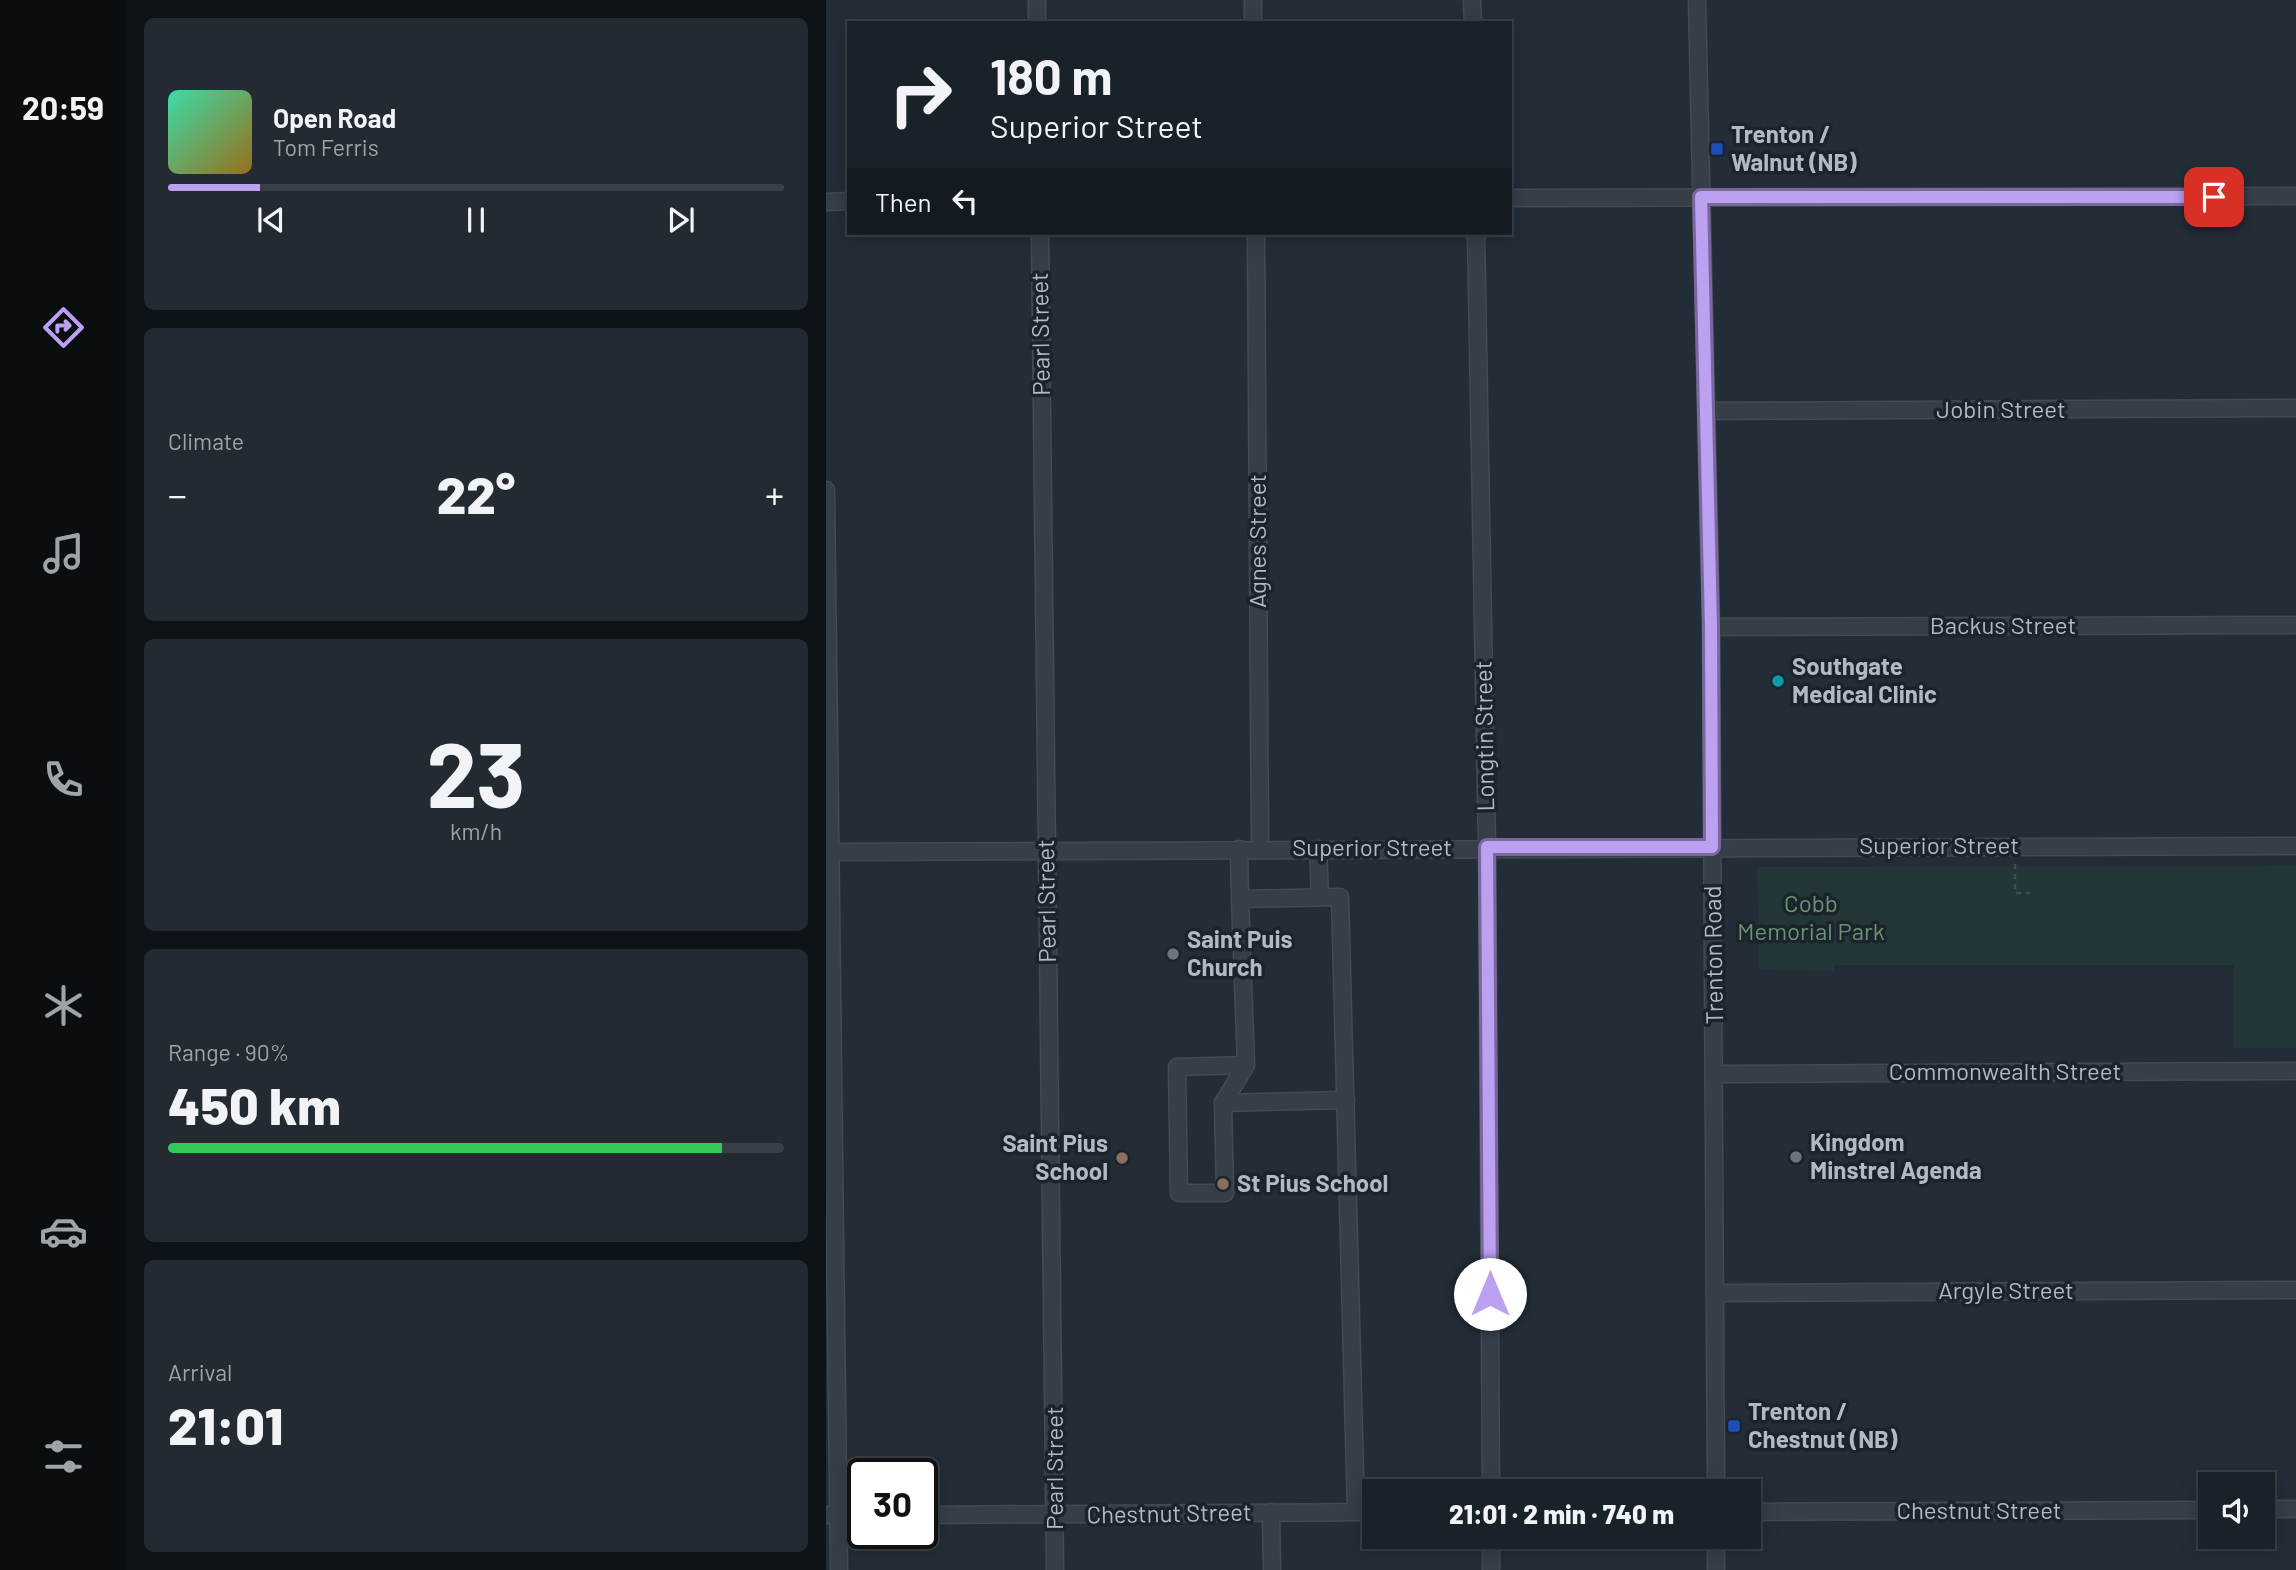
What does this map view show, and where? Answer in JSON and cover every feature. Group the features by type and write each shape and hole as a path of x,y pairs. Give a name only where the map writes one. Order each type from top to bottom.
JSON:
{"street":[{"path":"1037,0 1037,21"},
{"path":"1253,0 1253,21"},
{"path":"1472,0 1473,21"},
{"name":"Trenton Road","path":"1697,0 1711,627 1716,1479"},
{"path":"1512,198 2296,197"},
{"path":"826,202 847,201"},
{"name":"Pearl Street","path":"1040,235 1055,1570"},
{"name":"Agnes Street","path":"1256,235 1260,849"},
{"name":"Longtin Street","path":"1476,235 1487,847 1491,1479"},
{"name":"Jobin Street","path":"1706,411 2296,408"},
{"path":"826,490 832,1515 839,1570"},
{"name":"Backus Street","path":"1711,627 2296,625"},
{"name":"Superior Street","path":"828,852 2296,845"},
{"path":"1239,849 1246,1065 1223,1103 1225,1193 1179,1193 1177,1067 1246,1065"},
{"path":"1318,849 1320,897"},
{"path":"1240,899 1340,897 1356,1512"},
{"name":"Commonwealth Street","path":"1715,1074 2296,1071"},
{"path":"1223,1103 1346,1100"},
{"name":"Argyle Street","path":"1715,1293 2296,1290"},
{"path":"2275,1509 2296,1509"},
{"name":"Chestnut Street","path":"1761,1512 2198,1510"},
{"name":"Chestnut Street","path":"938,1515 1362,1512"},
{"path":"1271,1513 1272,1570"},
{"path":"1491,1549 1491,1570"},
{"path":"1716,1549 1716,1570"}],"path":[{"path":"2015,864 2015,893 2030,893"}],"green space":[{"name":"Cobb Memorial Park","path":"2296,866 2296,1048 2234,1048 2234,965 1834,965 1834,971 1759,970 1757,867"}],"place":[{"name":"Trenton / Walnut (NB)","path":"1717,149"},
{"name":"Southgate Medical Clinic","path":"1778,681"},
{"name":"Saint Puis Church","path":"1173,954"},
{"name":"Kingdom Minstrel Agenda","path":"1796,1157"},
{"name":"Saint Pius School","path":"1122,1158"},
{"name":"St Pius School","path":"1223,1184"},
{"name":"Trenton / Chestnut (NB)","path":"1734,1426"}],"route":[{"path":"1490,1294 1487,847 1712,847 1711,627 1701,197 2214,197"}]}
